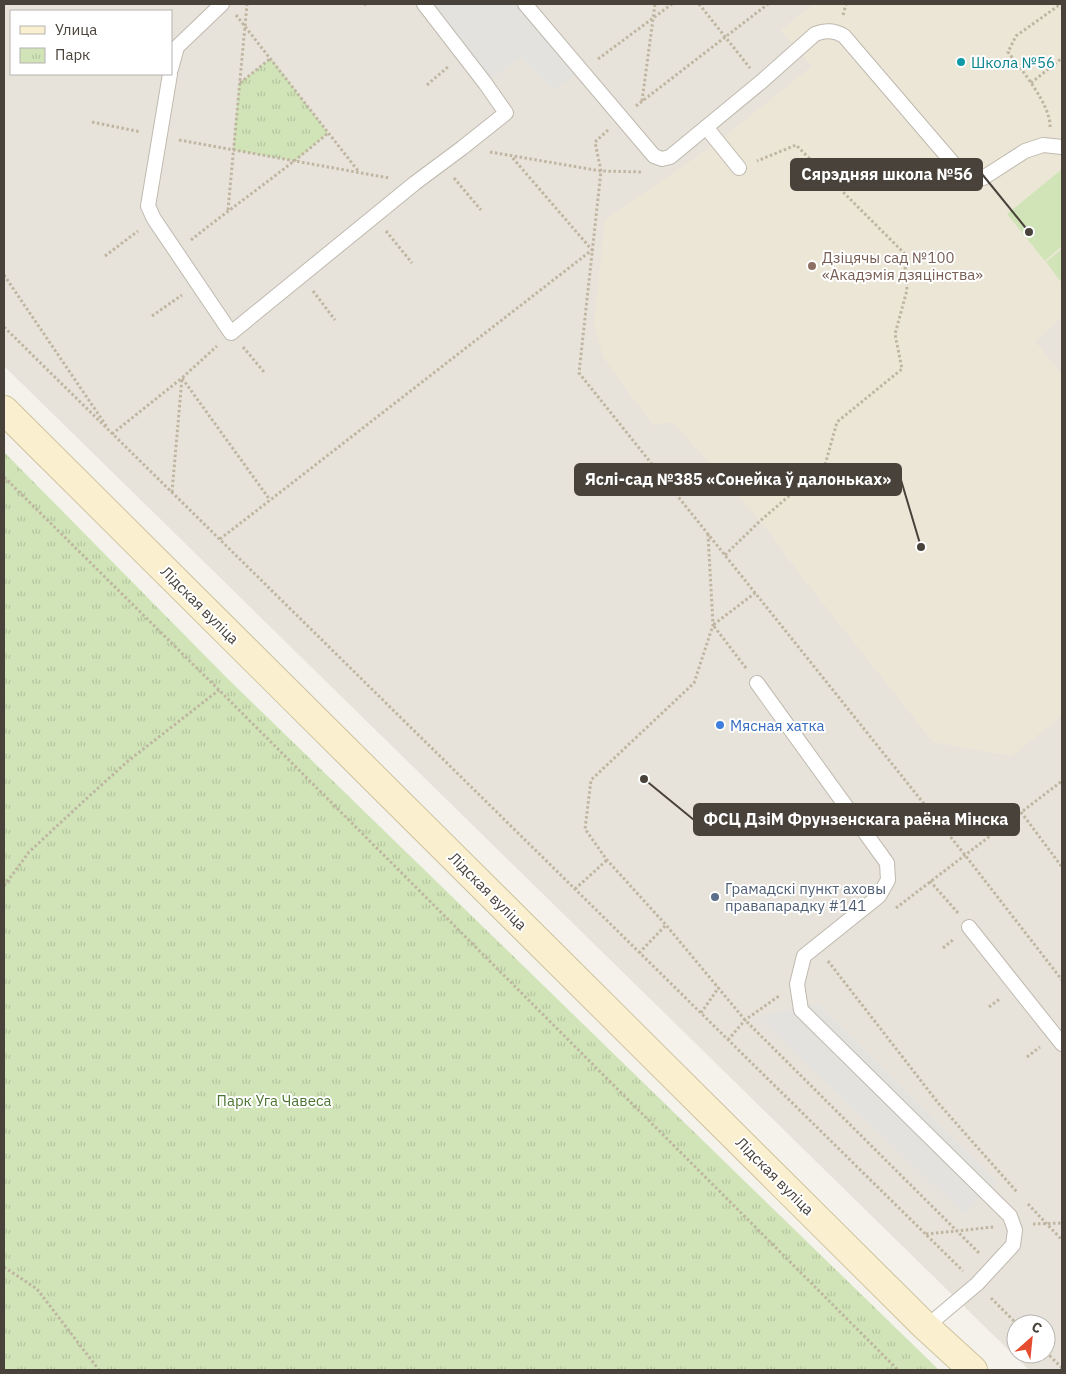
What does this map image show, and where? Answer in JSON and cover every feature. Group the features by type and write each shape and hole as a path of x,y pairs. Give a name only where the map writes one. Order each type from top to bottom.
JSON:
{"main road":[{"name":"Лідская вуліца","path":"4,410 926,1327 973,1370"}],"lane":[{"path":"170,75 148,206 154,219 231,332 414,183 462,148 506,112 424,4"},
{"path":"525,4 654,156 662,159 670,157 761,82 815,34 824,31 838,32 844,36 958,169 967,177 983,178 1026,151 1043,145 1056,146"},
{"path":"172,65 177,47 227,7"},
{"path":"706,126 740,168"},
{"path":"757,683 887,863 888,880 879,896 804,956 796,984 801,1010 1010,1216 1015,1230 1013,1245 977,1284 926,1327"},
{"path":"969,926 1062,1044"}],"path":[{"path":"228,210 247,4"},
{"path":"655,4 642,102 768,4"},
{"path":"582,72 672,4"},
{"path":"699,4 761,82"},
{"path":"762,4 768,4"},
{"path":"1056,146 1044,104 1008,52 1016,36 1058,6 1062,8"},
{"path":"227,7 245,25 359,172"},
{"path":"427,85 462,54"},
{"path":"239,83 271,58"},
{"path":"1031,83 1062,58"},
{"path":"622,118 595,142 601,170 579,373 965,855 1062,980"},
{"path":"92,122 414,183"},
{"path":"176,252 228,210 296,161 328,133"},
{"path":"725,555 760,521 825,465 837,422 902,369 895,334 907,290 904,253 796,145 740,168"},
{"path":"462,148 601,170 649,172 655,169 662,159"},
{"path":"511,156 592,250"},
{"path":"442,163 481,210"},
{"path":"374,216 412,263"},
{"path":"105,256 154,219"},
{"path":"220,539 592,250"},
{"path":"4,275 112,434"},
{"path":"301,275 335,320"},
{"path":"152,316 198,283"},
{"path":"4,327 1007,1314"},
{"path":"112,434 182,378 231,332 264,372"},
{"path":"182,378 270,500"},
{"path":"172,492 182,378"},
{"path":"4,477 898,1370"},
{"path":"708,534 713,625 694,683 591,780 585,829 607,860 666,925 745,1020 992,1267"},
{"path":"713,625 755,593"},
{"path":"713,625 757,683"},
{"path":"4,886 29,852 93,793 128,761 218,690"},
{"path":"891,912 1062,781"},
{"path":"1021,812 1062,867"},
{"path":"576,889 607,860"},
{"path":"930,882 969,926"},
{"path":"639,953 666,925"},
{"path":"728,1040 745,1020 828,960 939,1104 1018,1193"},
{"path":"701,1013 719,987"},
{"path":"1024,1200 1062,1240"},
{"path":"925,1234 1044,1222 1062,1223"},
{"path":"4,1267 37,1289 99,1370"}],"shaded area":[{"path":"4,4 1062,4 1062,1370 1029,1370 1023,1364 1056,1364 1056,1314 1006,1314 1006,1347 4,366"},
{"path":"424,4 525,4 582,71 554,89 521,57 485,83"},
{"path":"813,4 1062,4 1062,317 1035,341 1062,375 1062,715 1012,756 933,742 789,560 771,533 673,422 653,425 603,357 594,323 605,220 718,142 812,66 781,30"},
{"path":"818,1004 997,1182 964,1214 757,1017"}],"green space":[{"path":"271,58 328,133 295,161 233,150 239,83"},
{"path":"1062,169 1062,246 1045,261 1007,214"},
{"path":"1062,249 1062,283 1046,262"},
{"name":"Парк Уга Чавеса","path":"4,452 227,678 939,1370 4,1370"}],"place":[{"name":"Школа №56","path":"961,62"},
{"name":"Сярэдняя школа №56","path":"1029,232"},
{"name":"Дзіцячы сад №100 «Акадэмія дзяцінства»","path":"812,266"},
{"name":"Яслі-сад №385 «Сонейка ў далоньках»","path":"921,547"},
{"name":"Мясная хатка","path":"720,725"},
{"name":"ФСЦ ДзіМ Фрунзенскага раёна Мінска","path":"644,779"},
{"name":"Грамадскі пункт аховы правапарадку #141","path":"715,897"}]}
